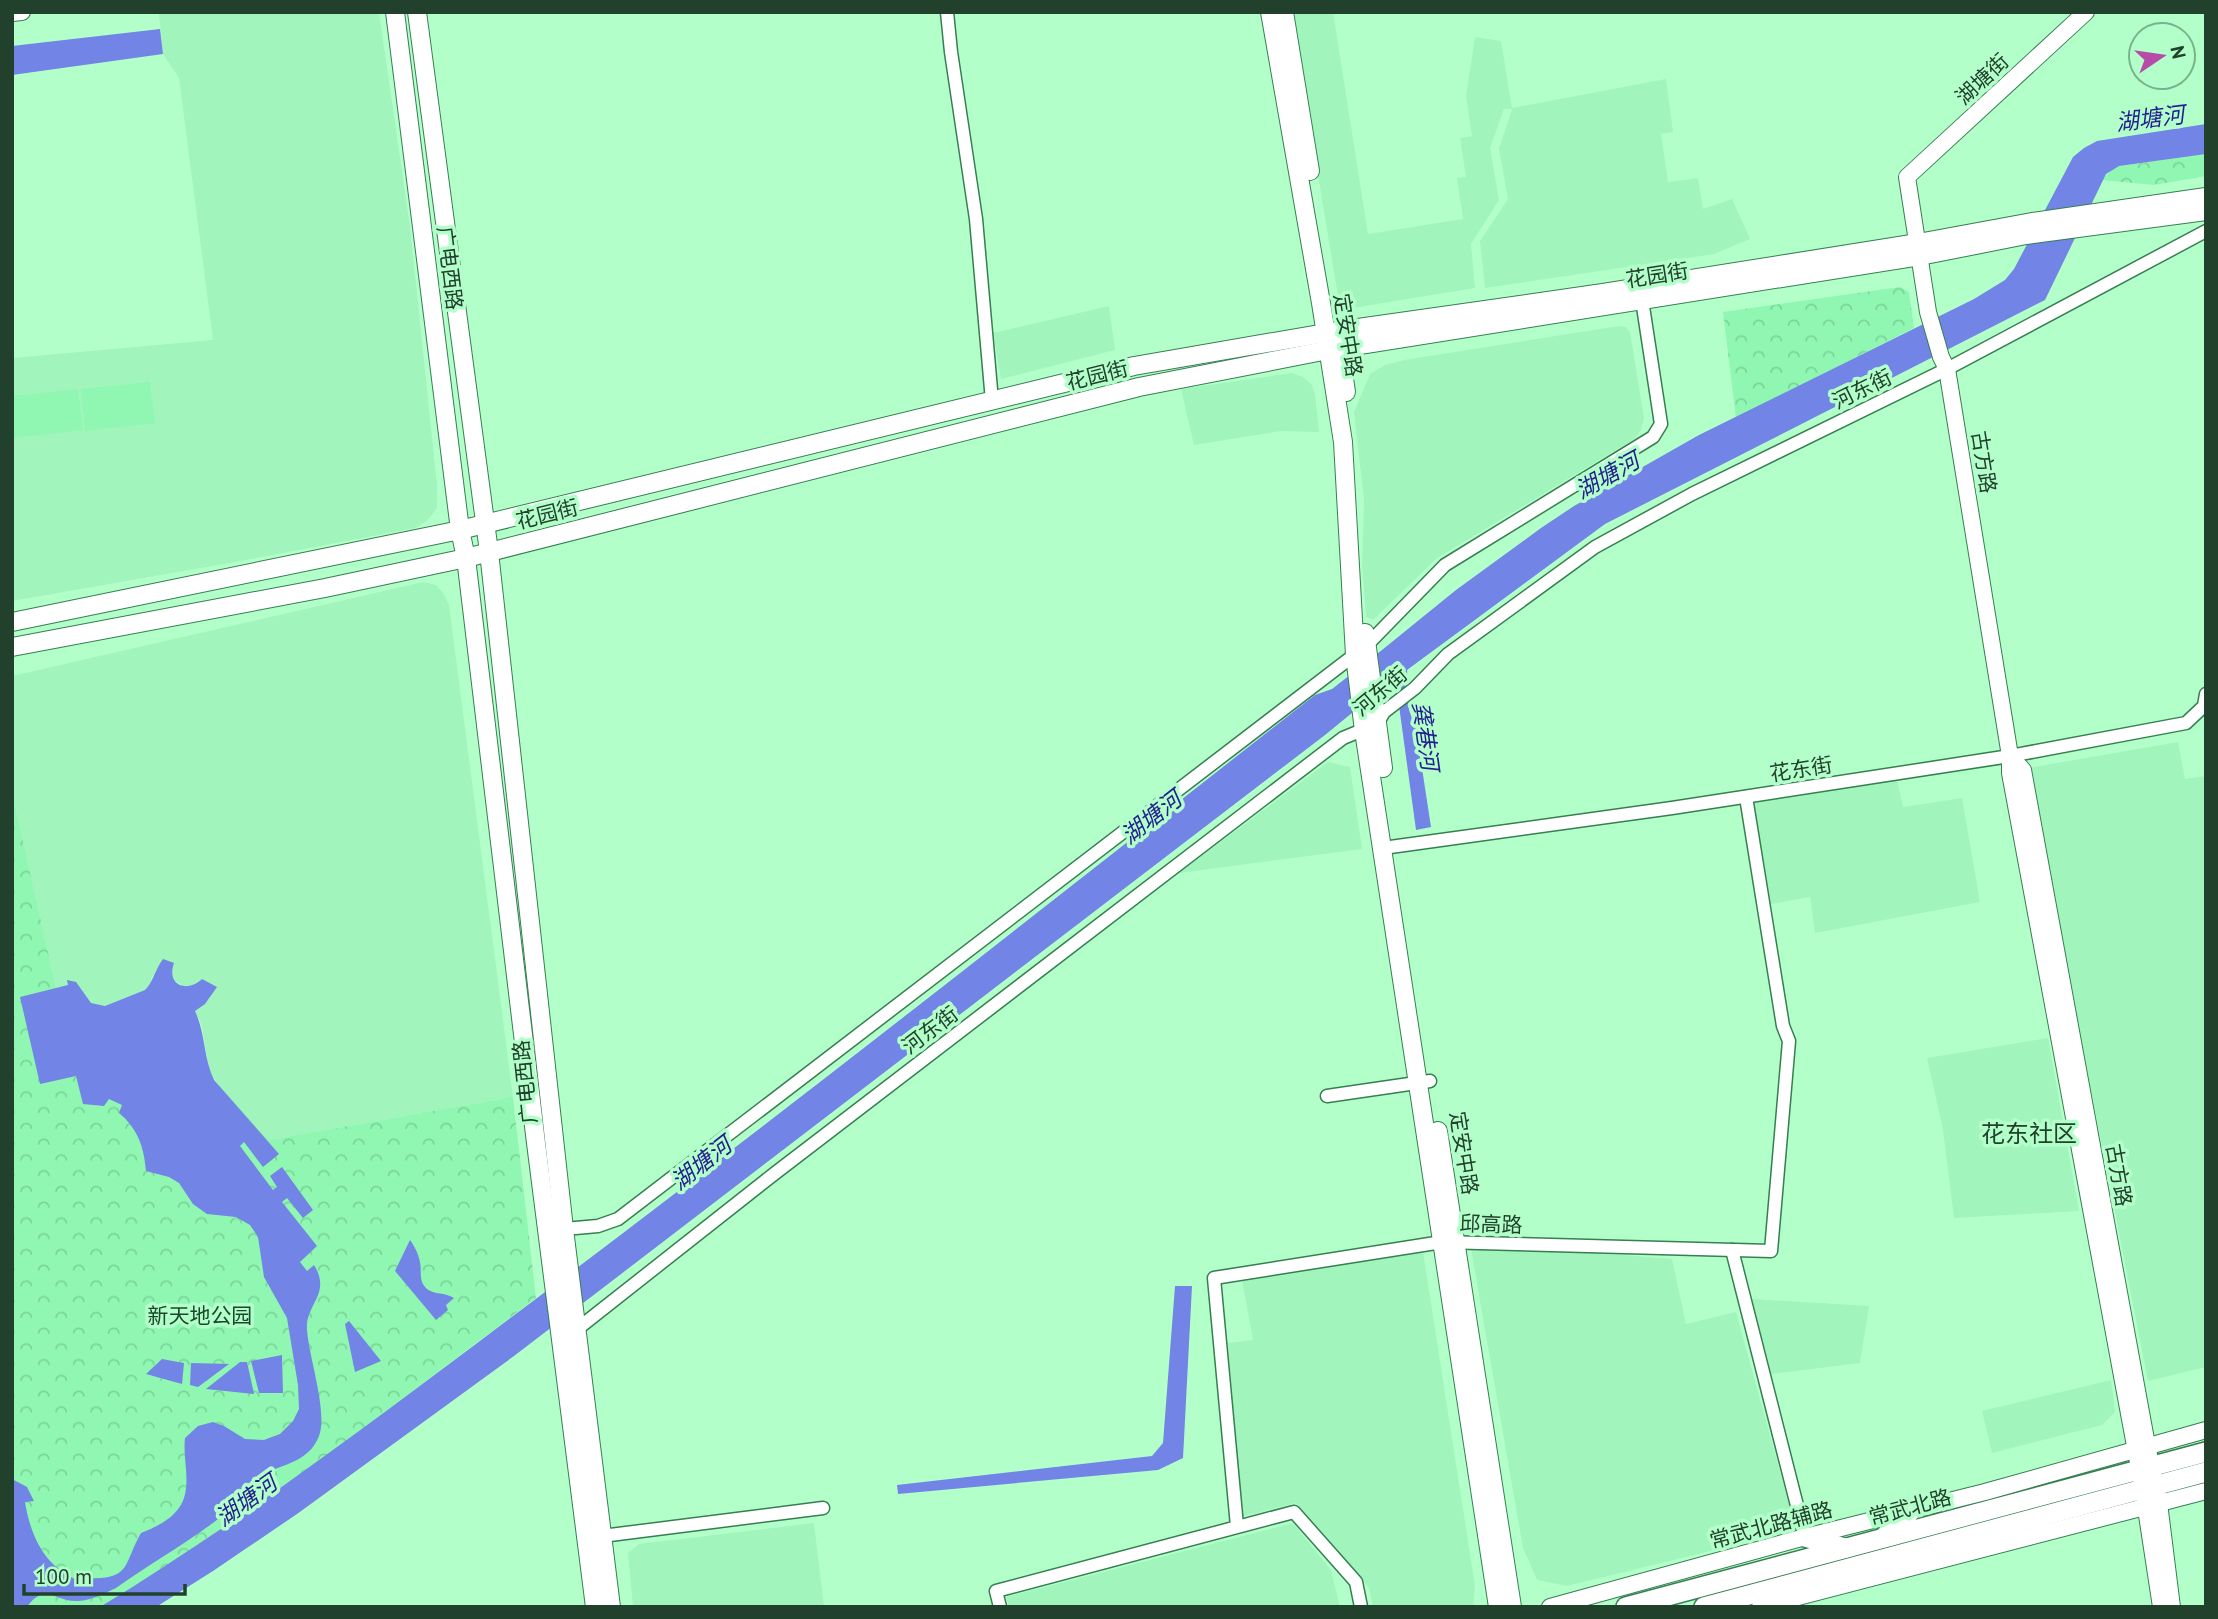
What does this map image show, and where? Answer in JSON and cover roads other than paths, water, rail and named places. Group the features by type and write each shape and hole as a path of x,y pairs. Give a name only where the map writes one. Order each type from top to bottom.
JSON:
{"main road":[{"name":"广电西路","path":"395,12 460,530 466,558 553,1278 570,1324 611,1607"},
{"name":"广电西路","path":"417,12 489,552 568,1268 570,1324 594,1607"},
{"name":"定安中路","path":"1270,12 1321,303 1332,341"},
{"name":"定安中路","path":"1284,12 1332,341 1361,656 1373,717 1388,847 1448,1242 1498,1607"},
{"name":"花园街","path":"12,622 460,530 1134,366 1642,300 2206,197"},
{"name":"花园街","path":"2101,217 2206,211"},
{"name":"花园街","path":"12,647 325,588 466,558 1139,387 1332,341 1603,293 1919,249"},
{"name":"定安中路","path":"1448,1242 1512,1607"},
{"name":"常武北路","path":"1626,1607 1883,1538 2149,1487 2206,1452"},
{"name":"常武北路","path":"1704,1607 2206,1472"},
{"path":"1883,1538 1911,1511"},
{"path":"1972,1535 1990,1546 2005,1526"},
{"path":"1805,1537 1846,1548"},
{"path":"1822,1575 1843,1584 1859,1565"}],"street":[{"path":"12,13 22,12"},
{"path":"947,12 976,219 992,401"},
{"name":"湖塘街","path":"1907,177 2085,12"},
{"name":"古方路","path":"1907,177 1928,312 1944,363 2011,756 2023,770 2141,1447 2172,1607"},
{"name":"河东街","path":"570,1324 774,1174 1343,738 1415,688 1448,654 1595,547 1944,363 2206,231"},
{"path":"564,1229 598,1226 618,1219 1361,656 1445,565 1653,437 1661,424 1642,300"},
{"name":"花东街","path":"1388,847 1746,797 2011,756 2186,723 2204,706 2206,694"},
{"name":"邱高路","path":"1237,1526 1214,1278 1448,1242 1771,1251 1789,1041 1783,1026 1746,797"},
{"path":"1327,1096 1424,1082"},
{"path":"1732,1250 1805,1537"},
{"name":"常武北路辅路","path":"1550,1607 1805,1537 1994,1490 2206,1430"},
{"path":"1760,1607 1990,1546 2149,1487 2206,1491"},
{"name":"古方路","path":"2149,1487 2161,1607"},
{"path":"602,1536 823,1508"},
{"path":"1000,1607 996,1591 1294,1511 1356,1582 1362,1607"}],"water":[{"path":"160,29 163,54 12,75 12,46"},
{"path":"2206,124 2206,154 2119,166 2106,174 2045,300 1605,524 1407,670 1409,710 1416,729 1431,827 1416,830 1397,691 1385,686 1325,735 514,1356 297,1514 156,1607 100,1607 277,1490 448,1365 751,1136 1315,695 1332,689 1456,590 1541,528 1574,506 1699,435 1974,299 2005,280 2014,269 2073,157 2084,148 2097,141"},
{"path":"163,959 174,963 173,977 179,985 190,986 202,979 217,987 205,1004 195,1011 210,1071 214,1080 279,1154 263,1167 244,1142 240,1146 273,1190 277,1187 270,1176 282,1167 313,1210 303,1218 287,1198 282,1202 317,1246 300,1262 307,1271 314,1265 320,1284 307,1321 308,1342 320,1399 319,1436 307,1453 254,1479 222,1516 116,1588 78,1601 45,1594 33,1600 27,1607 12,1607 12,1479 27,1487 34,1501 25,1502 32,1529 43,1552 60,1570 85,1583 87,1578 101,1578 119,1573 128,1562 141,1533 164,1522 176,1512 186,1488 185,1438 198,1426 213,1422 245,1439 264,1440 280,1434 293,1421 299,1409 298,1385 287,1318 264,1277 258,1237 250,1225 236,1217 207,1214 193,1204 179,1183 169,1177 146,1171 139,1139 131,1125 119,1113 122,1105 109,1099 104,1106 83,1104 76,1076 40,1084 20,997 68,985 67,980 76,982 91,1003 105,1006 145,990"},
{"path":"410,1240 418,1256 424,1286 430,1291 454,1298 446,1305 448,1310 436,1320 395,1271"},
{"path":"1175,1286 1192,1286 1183,1458 1158,1470 898,1494 897,1485 1152,1456 1163,1443"},
{"path":"349,1321 381,1361 355,1372 345,1324"},
{"path":"282,1355 283,1393 259,1393 251,1361"},
{"path":"162,1359 184,1363 182,1384 146,1374"},
{"path":"240,1362 247,1362 254,1394 206,1389"},
{"path":"191,1363 229,1364 198,1387 190,1385"}],"district":[{"name":"花东社区","path":"2029,1133"}],"water label":[{"name":"湖塘河","path":"2150,118"},
{"name":"湖塘河","path":"1607,475"},
{"name":"龚巷河","path":"1426,736"},
{"name":"湖塘河","path":"1151,817"},
{"name":"湖塘河","path":"701,1163"},
{"name":"湖塘河","path":"246,1500"}],"park label":[{"name":"新天地公园","path":"200,1315"}]}
